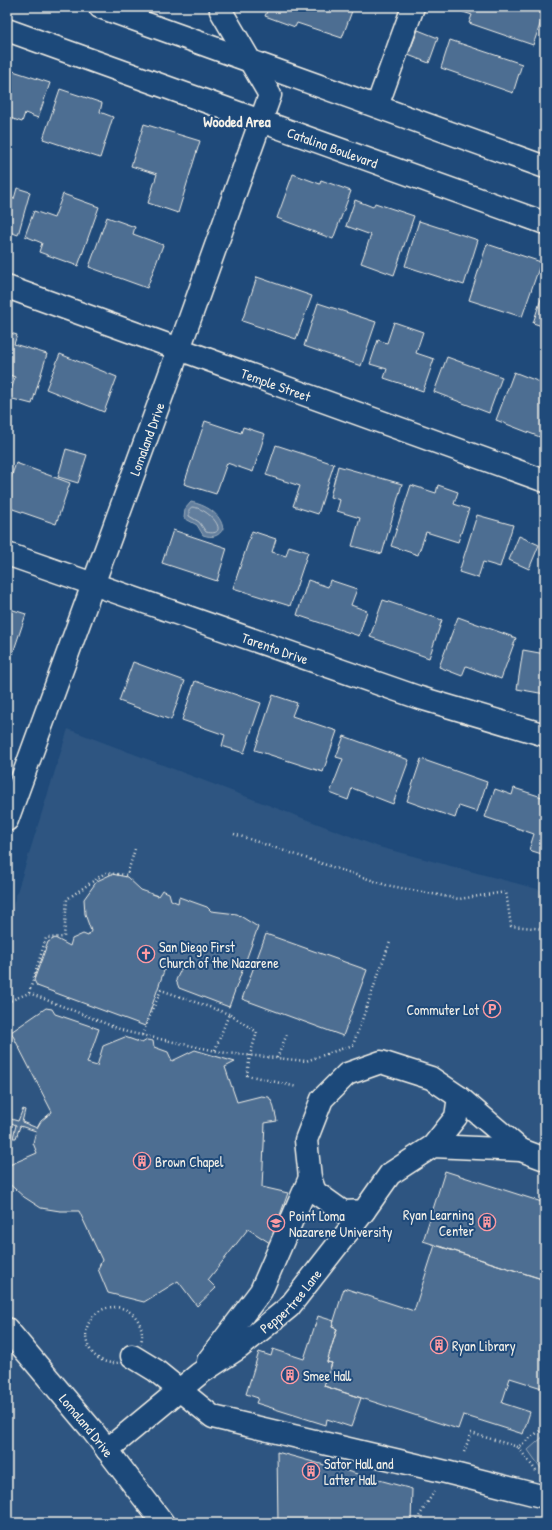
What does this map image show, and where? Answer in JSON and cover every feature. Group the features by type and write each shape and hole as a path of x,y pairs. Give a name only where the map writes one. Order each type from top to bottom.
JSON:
{"street":[{"path":"100,7 544,165"},
{"path":"223,7 221,11 248,60"},
{"path":"377,106 413,7"},
{"name":"Catalina Boulevard","path":"7,30 545,223"},
{"name":"Lomaland Drive","path":"7,820 270,95 248,60"},
{"name":"Temple Street","path":"7,287 545,481"},
{"name":"Tarento Drive","path":"7,554 92,585 416,697 545,735"},
{"name":"Peppertree Lane","path":"364,1211 343,1212 315,1192 310,1178 306,1140 322,1099 347,1074 381,1062 431,1078 459,1097 521,1150"},
{"name":"Peppertree Lane","path":"107,1450 199,1374 240,1347 289,1307 364,1211 390,1174 433,1146 456,1117 459,1097"},
{"name":"Peppertree Lane","path":"433,1146 521,1150 545,1159"},
{"name":"Peppertree Lane","path":"199,1374 261,1291 310,1178"},
{"name":"Lomaland Drive","path":"7,1329 92,1430 163,1523"},
{"path":"132,1356 155,1370 213,1417 452,1473 542,1497"}],"path":[{"path":"234,834 386,885 459,899 506,892 511,926 545,929"},
{"path":"29,993 46,938 64,937 67,899 105,873 127,875 135,849"},
{"path":"7,1002 29,993 127,1032 215,1050 306,1061 353,1045 390,942"},
{"path":"142,1035 161,990 229,1014 257,1032 250,1055 247,1075 297,1087"},
{"path":"215,1050 229,1014"},
{"path":"277,1058 287,1034"},
{"path":"109,1307 118,1307 127,1310 134,1315 139,1322 142,1331 141,1340 138,1349 132,1356 124,1361 114,1363 105,1361 96,1356 90,1349 86,1332 89,1323 101,1310 109,1307"},
{"path":"518,1448 545,1427"},
{"path":"416,1523 452,1473 471,1433 518,1448 540,1475 542,1497"}],"shaded area":[{"name":"Point Loma Nazarene University","path":"68,729 379,847 545,891 545,1523 7,1523 7,924"},
{"path":"545,1435 545,1474 528,1450"}],"water":[{"path":"191,502 202,505 216,514 222,523 223,529 219,534 212,537 203,535 197,525 184,518 185,509"}],"building":[{"path":"269,7 341,7 352,11 342,38 297,23 295,27 265,16"},
{"path":"449,7 526,7 544,13 533,45 469,23 472,15"},
{"path":"418,30 438,38 429,63 408,55"},
{"path":"450,40 522,64 513,93 441,68"},
{"path":"7,69 50,83 38,118 25,113 22,122 7,117"},
{"path":"60,89 102,103 100,112 113,117 100,158 43,139"},
{"path":"144,124 200,141 178,213 148,203 157,174 131,166"},
{"path":"293,174 320,184 321,180 351,191 333,239 277,218"},
{"path":"17,188 30,192 18,235 7,231 7,197 14,199"},
{"path":"63,194 99,207 78,266 39,252 42,243 25,236 34,211 54,218"},
{"path":"355,200 373,207 375,203 414,216 394,275 361,263 371,235 346,226"},
{"path":"107,217 135,227 133,234 163,245 147,288 89,267"},
{"path":"419,221 478,240 464,285 405,266"},
{"path":"487,244 541,262 522,317 469,300"},
{"path":"257,277 312,296 296,339 242,321"},
{"path":"545,287 545,327 533,323"},
{"path":"318,303 376,322 361,366 304,346"},
{"path":"394,322 423,332 416,353 434,359 423,391 384,378 387,369 370,364 378,340 387,343"},
{"path":"7,332 17,335 14,344 47,354 32,404 9,398 15,377 7,374"},
{"path":"60,354 117,377 104,412 46,389"},
{"path":"447,357 502,377 489,413 434,392"},
{"path":"514,372 545,384 545,439 496,420"},
{"path":"205,421 241,433 243,427 265,434 253,472 227,463 216,494 184,484"},
{"path":"276,445 334,464 318,514 293,506 300,486 266,475"},
{"path":"66,449 87,455 78,483 58,477"},
{"path":"16,463 70,483 56,524 7,507 7,482 9,483"},
{"path":"338,466 402,484 382,554 352,546 360,518 337,511 340,500 330,497"},
{"path":"411,485 436,493 438,485 458,492 454,504 469,509 458,542 426,532 418,555 391,546"},
{"path":"477,515 513,525 500,567 483,562 478,578 459,572"},
{"path":"173,530 227,548 217,581 162,563"},
{"path":"252,531 276,539 272,552 286,556 289,546 308,552 290,606 233,588"},
{"path":"519,536 539,545 529,569 509,560"},
{"path":"308,580 328,587 330,580 357,589 351,605 367,611 359,636 297,615"},
{"path":"383,600 442,620 429,658 370,637"},
{"path":"7,608 26,614 10,662 7,661"},
{"path":"458,617 516,638 501,679 466,666 462,676 439,667"},
{"path":"523,650 545,654 545,694 517,689"},
{"path":"133,662 185,681 171,720 119,701"},
{"path":"195,681 261,703 244,753 222,746 225,735 182,720"},
{"path":"273,695 297,703 292,716 337,731 323,772 255,750"},
{"path":"344,736 409,760 393,804 352,788 348,800 330,793 343,759 336,757"},
{"path":"421,759 487,782 477,812 459,806 455,818 407,801"},
{"path":"514,788 545,798 545,855 529,850 534,834 485,817 495,789 512,795"},
{"name":"San Diego First Church of the Nazarene","path":"112,874 127,877 141,890 158,896 162,890 169,893 171,900 178,903 179,897 207,907 211,911 237,914 258,927 229,1007 179,988 176,980 182,967 167,962 145,1026 37,986 34,980 48,942 55,938 70,946 72,939 83,934 88,936 91,931 85,914 84,899 97,881"},
{"name":"San Diego First Church of the Nazarene","path":"266,934 367,970 343,1036 242,999"},
{"name":"Brown Chapel","path":"46,1008 52,1009 55,1014 99,1029 87,1063 97,1066 103,1046 125,1037 142,1043 147,1040 153,1041 154,1047 168,1052 172,1061 195,1050 235,1062 225,1067 237,1102 261,1096 269,1097 273,1104 277,1121 265,1123 262,1187 288,1193 270,1243 248,1229 208,1280 216,1288 197,1306 178,1281 144,1302 108,1293 98,1269 102,1260 79,1211 60,1211 41,1208 24,1197 7,1182 7,1166 37,1153 33,1143 36,1131 20,1126 16,1138 13,1138 16,1125 7,1121 7,1118 18,1121 23,1109 25,1110 22,1122 37,1128 41,1121 52,1112 11,1032"},
{"name":"Ryan Learning Center","path":"445,1171 545,1203 545,1280 423,1241"},
{"name":"Ryan Library","path":"435,1245 545,1280 545,1389 510,1378 502,1403 530,1412 523,1434 463,1415 458,1429 324,1386 332,1363 327,1362 337,1329 332,1327 344,1288 414,1311"},
{"name":"Smee Hall","path":"318,1316 334,1321 332,1327 337,1329 327,1362 332,1363 324,1386 361,1398 351,1427 327,1419 326,1425 256,1403 258,1398 246,1394 259,1352 271,1356 273,1349 304,1359"},
{"name":"Sator Hall and Latter Hall","path":"277,1452 412,1489 411,1523 278,1523"}],"place":[{"name":"San Diego First Church of the Nazarene","path":"146,954"},
{"name":"Commuter Lot","path":"492,1009"},
{"name":"Brown Chapel","path":"142,1161"},
{"name":"Ryan Learning Center","path":"487,1222"},
{"name":"Point Loma Nazarene University","path":"276,1223"},
{"name":"Ryan Library","path":"439,1345"},
{"name":"Smee Hall","path":"290,1375"},
{"name":"Sator Hall and Latter Hall","path":"311,1471"}],"district":[{"name":"Wooded Area","path":"237,121"}]}
